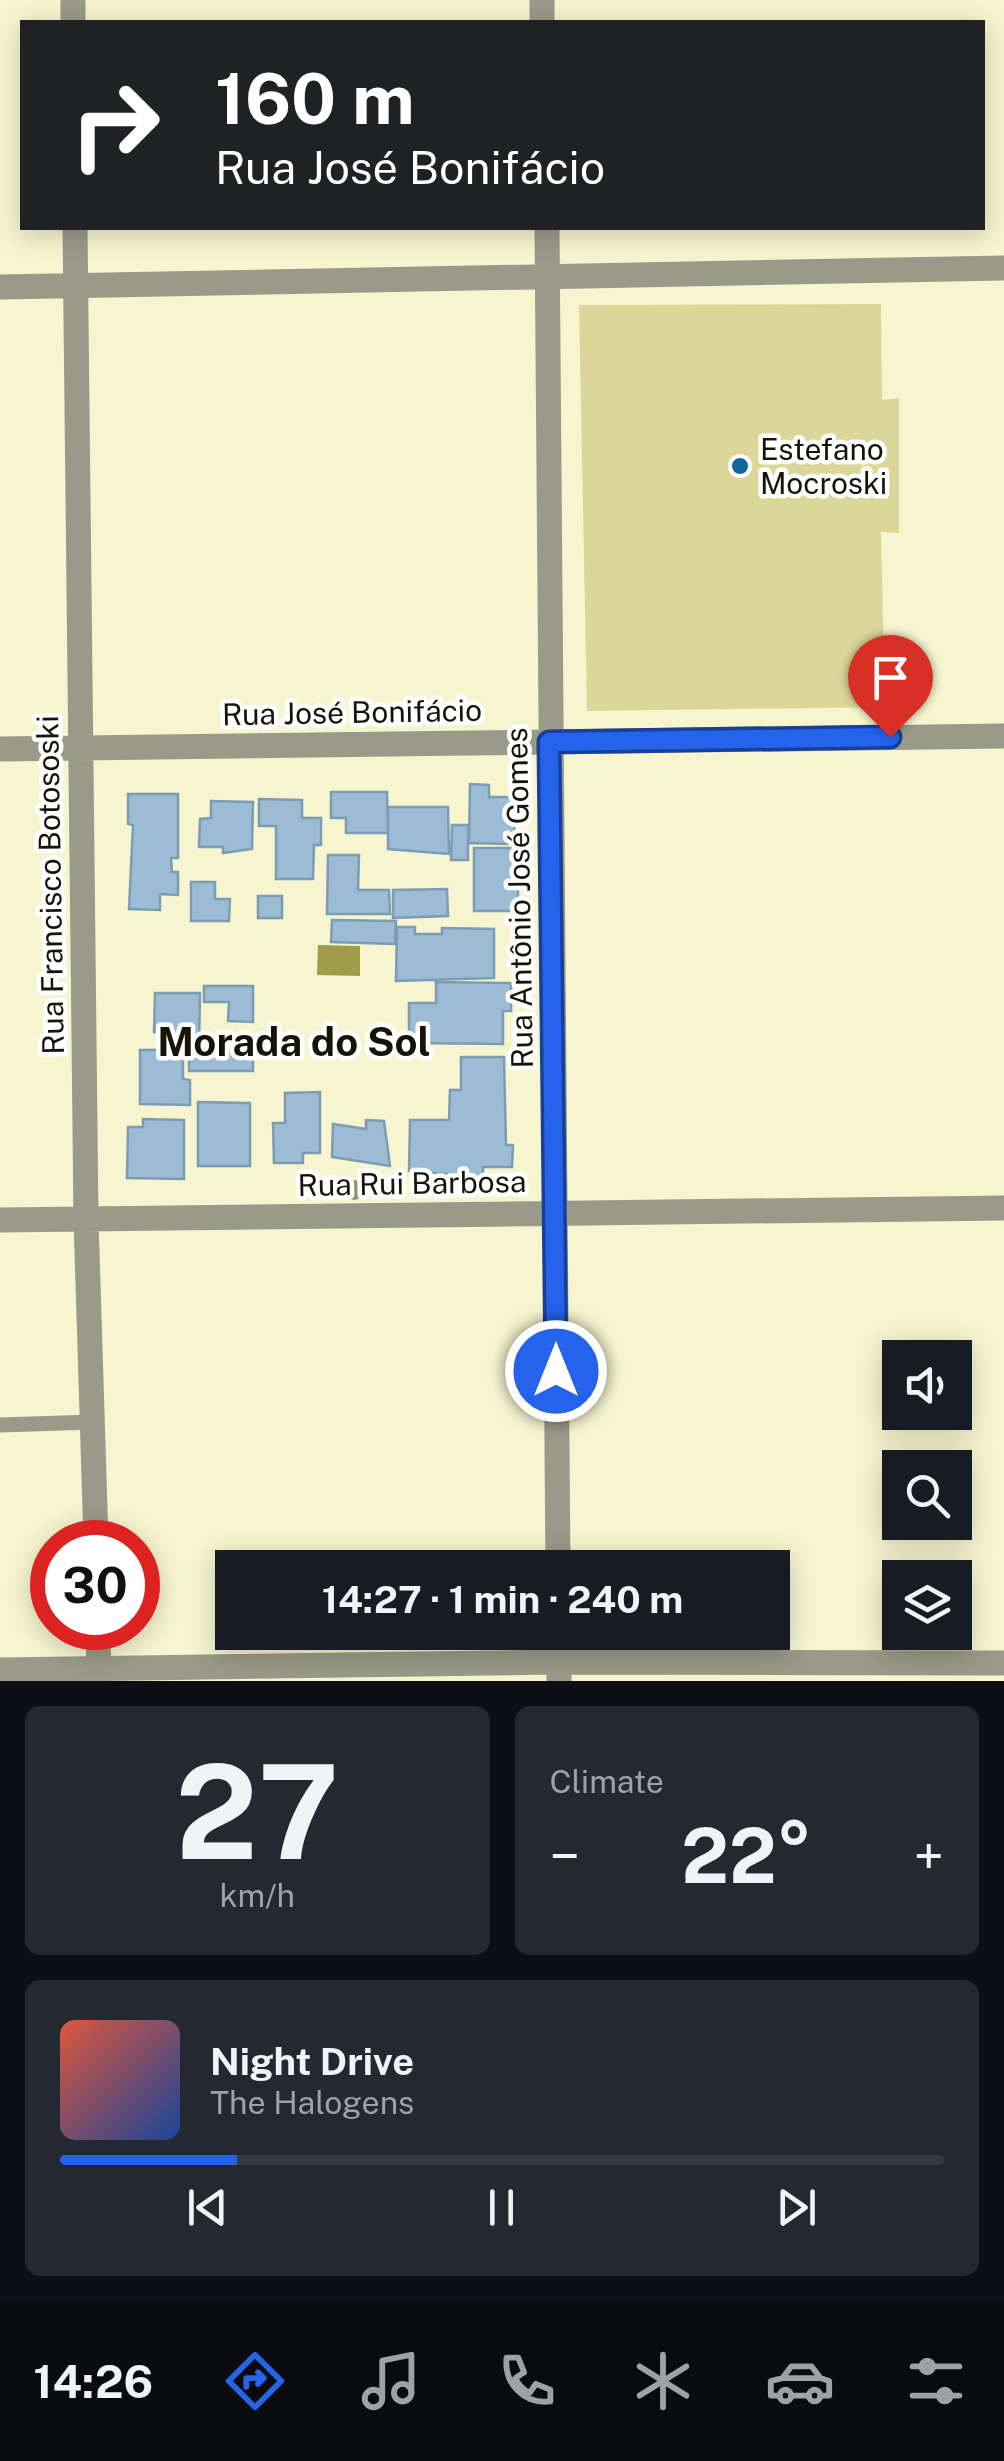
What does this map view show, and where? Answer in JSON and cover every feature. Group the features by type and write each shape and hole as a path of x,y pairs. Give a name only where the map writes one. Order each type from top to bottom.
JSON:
{"street":[{"name":"Rua Francisco Botososki","path":"76,230 86,1219 95,1520"},
{"name":"Rua Antônio José Gomes","path":"547,230 558,1550"},
{"path":"0,287 1004,268"},
{"name":"Rua José Bonifácio","path":"0,749 1004,736"},
{"name":"Rua Rui Barbosa","path":"0,1220 1004,1208"},
{"path":"0,1670 98,1674 559,1671 1004,1663"}],"lane":[{"path":"0,1425 93,1422"}],"shaded area":[{"name":"Estefano Mocroski","path":"881,304 882,400 899,398 899,533 881,532 885,707 587,711 579,305"},
{"path":"318,945 360,946 360,976 317,975"}],"building":[{"path":"470,784 489,785 489,797 515,797 514,844 469,843"},
{"path":"331,792 387,792 388,833 346,833 346,818 331,818"},
{"path":"128,794 178,794 178,858 171,858 172,872 178,872 178,895 160,894 160,910 129,909 133,825 128,824"},
{"path":"259,799 302,800 302,818 321,818 321,845 314,845 313,879 276,879 276,826 259,826"},
{"path":"211,801 253,802 252,849 223,853 223,847 199,847 200,819 211,818"},
{"path":"388,807 448,807 449,854 388,849"},
{"path":"452,825 468,825 468,860 451,860"},
{"path":"474,848 525,848 525,867 518,867 518,911 474,911"},
{"path":"328,855 359,855 358,890 389,890 390,914 327,914"},
{"path":"191,882 215,882 215,899 230,899 229,921 191,921"},
{"path":"447,889 448,916 393,918 393,890"},
{"path":"258,896 282,896 282,918 258,918"},
{"path":"332,920 396,921 395,944 331,942"},
{"path":"397,927 415,927 415,934 442,934 442,928 494,929 494,978 396,981"},
{"path":"436,982 511,983 511,1011 503,1011 503,1044 409,1043 409,1003 436,1003"},
{"path":"204,986 253,986 253,1022 228,1021 229,1002 204,1002"},
{"path":"155,993 200,993 199,1047 171,1046 171,1032 154,1032"},
{"path":"140,1050 183,1050 183,1079 190,1080 190,1105 140,1104"},
{"path":"189,1050 253,1050 253,1071 189,1071"},
{"path":"461,1057 504,1057 506,1145 513,1145 512,1167 483,1167 483,1177 409,1171 410,1120 449,1120 450,1090 461,1090"},
{"path":"320,1092 320,1153 303,1153 303,1163 274,1163 273,1123 285,1123 285,1093"},
{"path":"198,1102 250,1103 250,1166 198,1166"},
{"path":"143,1119 184,1120 184,1179 127,1178 128,1127 143,1127"},
{"path":"366,1120 384,1121 390,1166 332,1157 333,1124 366,1129"}],"place":[{"name":"Estefano Mocroski","path":"740,466"}],"district":[{"name":"Morada do Sol","path":"294,1041"}],"route":[{"path":"556,1371 549,742 890,737"}]}
